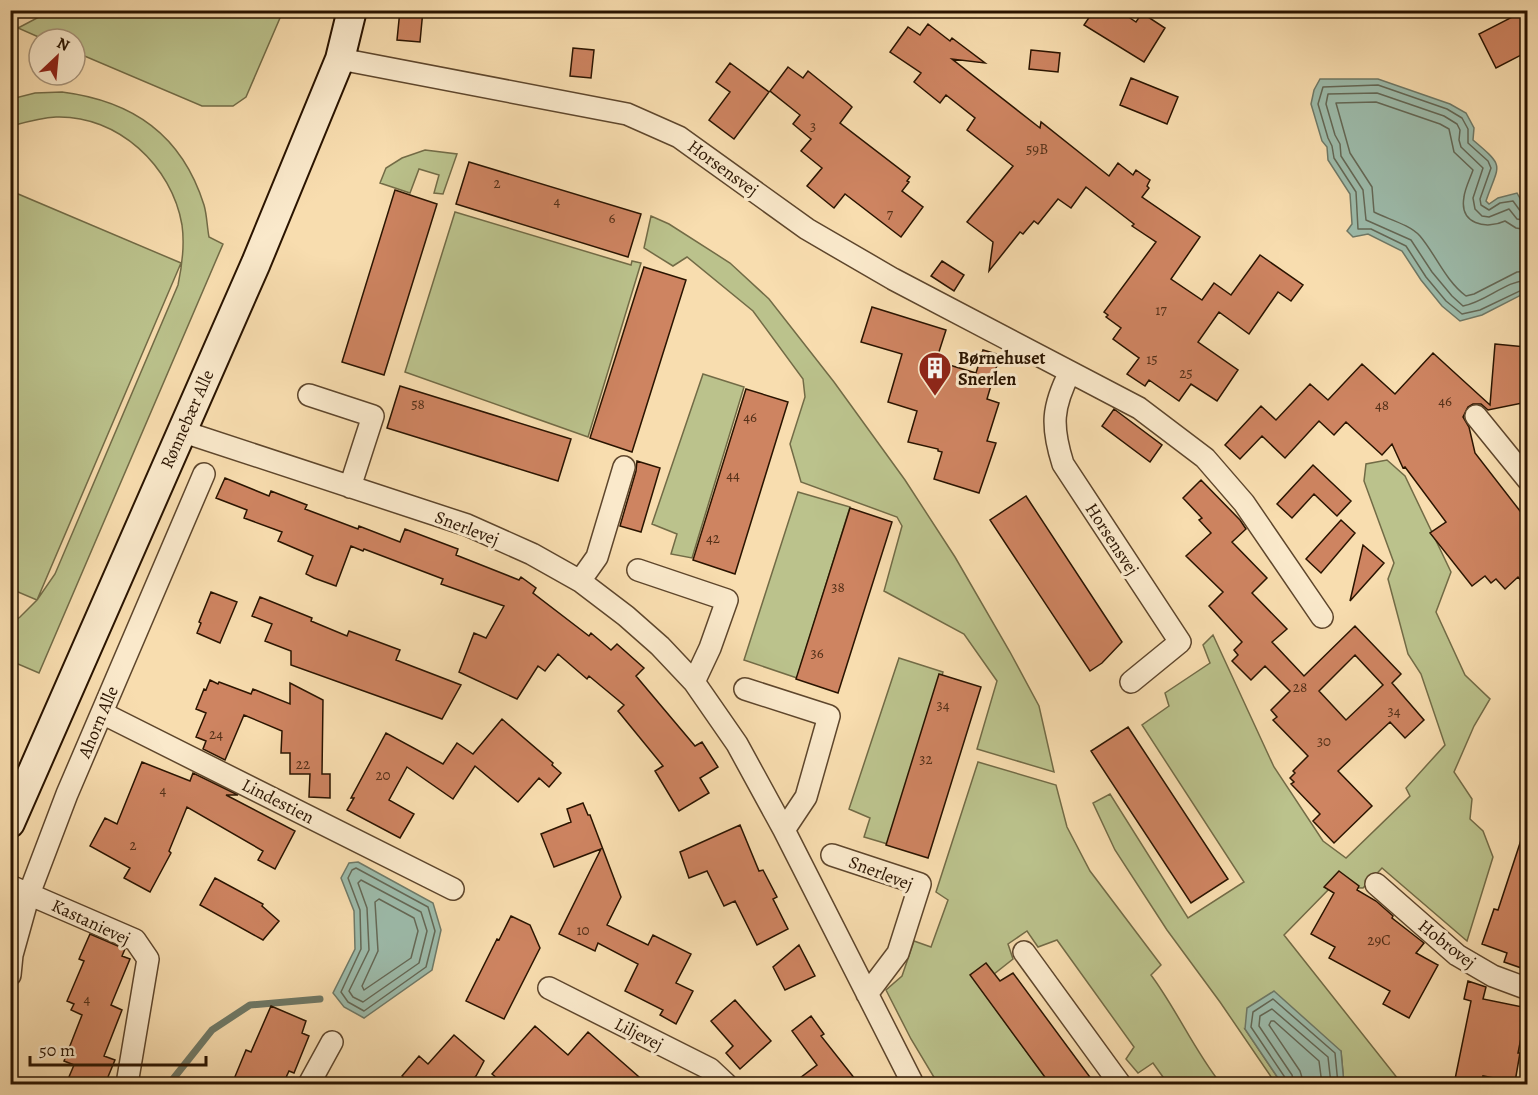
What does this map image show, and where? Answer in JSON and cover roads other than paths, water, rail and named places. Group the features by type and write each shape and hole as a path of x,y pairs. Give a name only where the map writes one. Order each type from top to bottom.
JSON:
{"main road":[{"name":"Rønnebær Alle","path":"10,823 256,262 340,59 352,10"}],"street":[{"name":"Horsensvej","path":"340,59 627,114 679,137 817,234 893,279 1139,408 1205,458 1244,503 1322,617"},
{"name":"Horsensvej","path":"1070,372 1059,393 1054,417 1056,441 1063,464 1180,642 1131,682"},
{"path":"309,395 373,416 350,487"},
{"path":"1476,416 1527,480"},
{"name":"Snerlevej","path":"181,431 467,525 532,554 580,582 626,616 660,646 694,682 737,744 784,830 913,1084"},
{"path":"580,582 597,557 624,467"},
{"name":"Ahorn Alle","path":"10,975 20,890 67,794 204,474"},
{"path":"638,570 727,600 711,648 694,682"},
{"path":"744,689 829,716 806,797 784,830"},
{"name":"Lindestien","path":"102,713 453,889"},
{"name":"Snerlevej","path":"832,855 920,884 898,953 867,994"},
{"name":"Hobrovej","path":"1376,884 1457,955 1493,976 1527,989"},
{"name":"Kastanievej","path":"20,890 135,940 148,959 127,1084"},
{"path":"1024,952 1120,1084"},
{"name":"Liljevej","path":"549,988 710,1069 726,1084"},
{"path":"309,1084 332,1042"}],"water":[{"path":"1320,79 1378,79 1450,104 1466,113 1474,128 1473,140 1491,156 1497,167 1486,201 1489,204 1498,198 1517,193 1526,209 1528,218 1527,292 1482,315 1460,321 1442,306 1402,251 1368,234 1353,237 1347,231 1352,224 1350,194 1328,160 1327,147 1322,141 1311,104 1314,90"},
{"path":"358,862 433,903 441,930 432,970 364,1018 344,1007 333,993 355,949 354,911 341,878 349,863"},
{"path":"1274,991 1341,1051 1344,1084 1282,1084 1245,1029 1247,1008"}],"waterway":[{"path":"169,1084 212,1030 250,1005 320,999"}],"place":[{"name":"Børnehuset Snerlen","path":"935,397"}]}
